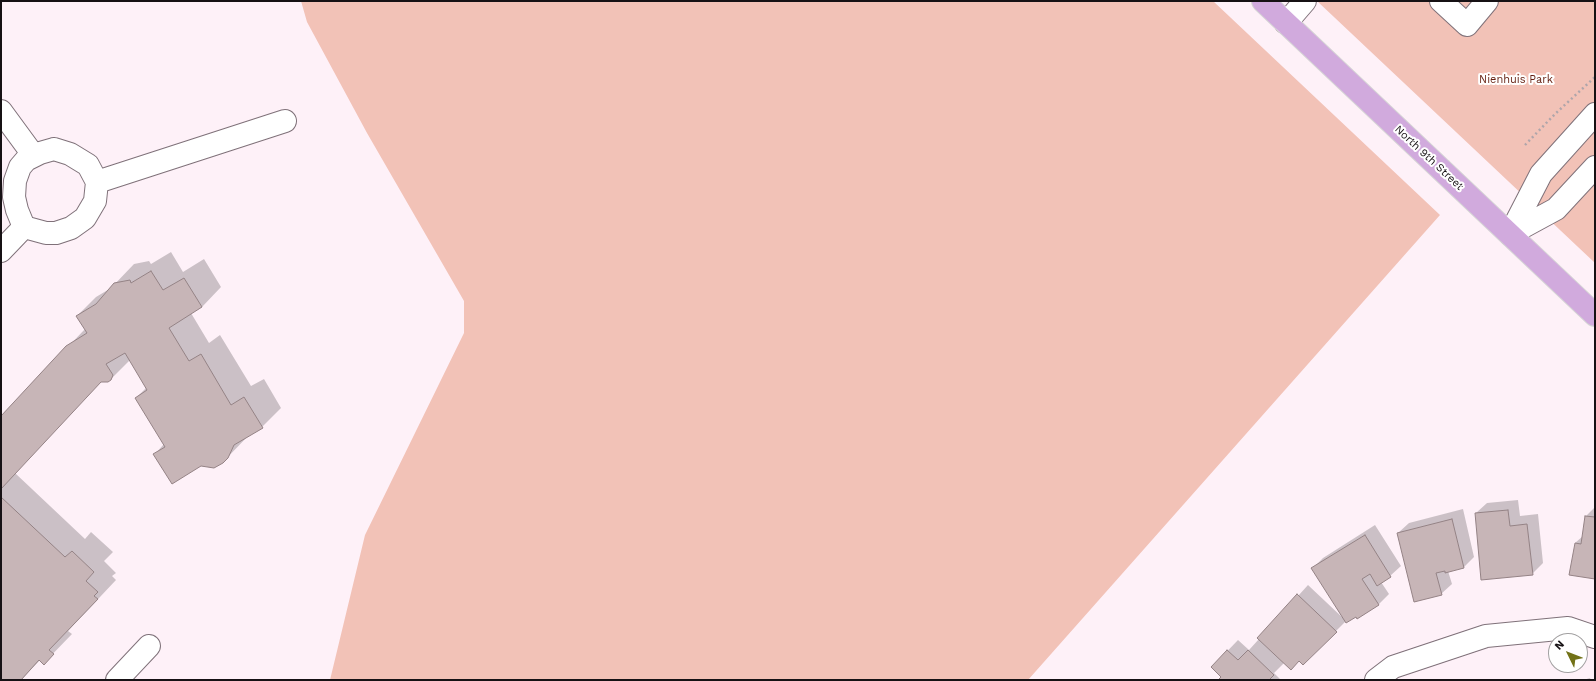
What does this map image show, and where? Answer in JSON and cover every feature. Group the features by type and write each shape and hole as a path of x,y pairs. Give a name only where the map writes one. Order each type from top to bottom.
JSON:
{"main road":[{"name":"North 9th Street","path":"1263,1 1595,315"}],"street":[{"path":"1286,23 1305,1"},
{"path":"1441,1 1467,24 1487,1"},
{"path":"1,111 34,156"},
{"path":"1510,234 1541,174 1595,114"},
{"path":"97,182 285,122"},
{"path":"54,149 70,154 88,165 97,182 95,201 85,218 71,228 56,233 46,233 24,227 16,210 14,197 20,167 26,160 54,149"},
{"path":"1510,234 1556,209 1595,166"},
{"path":"1,251 24,227"},
{"path":"1376,680 1393,667 1486,636 1568,628 1595,636"},
{"path":"117,680 149,646"}],"path":[{"path":"1525,145 1555,114 1595,77"}],"green space":[{"path":"301,1 1213,1 1440,215 1028,680 330,680 365,535 464,333 464,301 367,133 307,22"},
{"name":"Nienhuis Park","path":"1317,1 1595,1 1595,263"}],"building":[{"path":"151,271 163,290 184,278 202,307 169,328 189,361 201,354 231,405 244,397 263,428 234,445 228,458 223,463 214,468 201,466 172,484 153,454 165,447 135,398 147,390 125,353 106,364 113,375 111,380 108,382 101,382 1,489 1,416 66,346 87,333 76,316 96,304 114,283 130,280 131,283"},
{"path":"1,497 65,557 72,551 94,572 86,581 98,592 94,596 98,599 49,650 54,654 44,665 39,660 21,680 1,680"},
{"path":"1508,510 1510,526 1527,524 1533,575 1481,580 1475,513"},
{"path":"1585,516 1595,517 1595,579 1569,575 1575,543 1581,544"},
{"path":"1452,519 1464,568 1445,573 1445,571 1436,573 1442,595 1414,602 1397,533"},
{"path":"1365,535 1391,577 1377,586 1370,574 1362,579 1379,605 1357,619 1356,617 1346,623 1311,568"},
{"path":"1297,594 1337,632 1303,665 1299,661 1291,670 1257,638"},
{"path":"1227,650 1238,660 1248,650 1274,675 1269,680 1218,680 1221,677 1211,667"}]}
